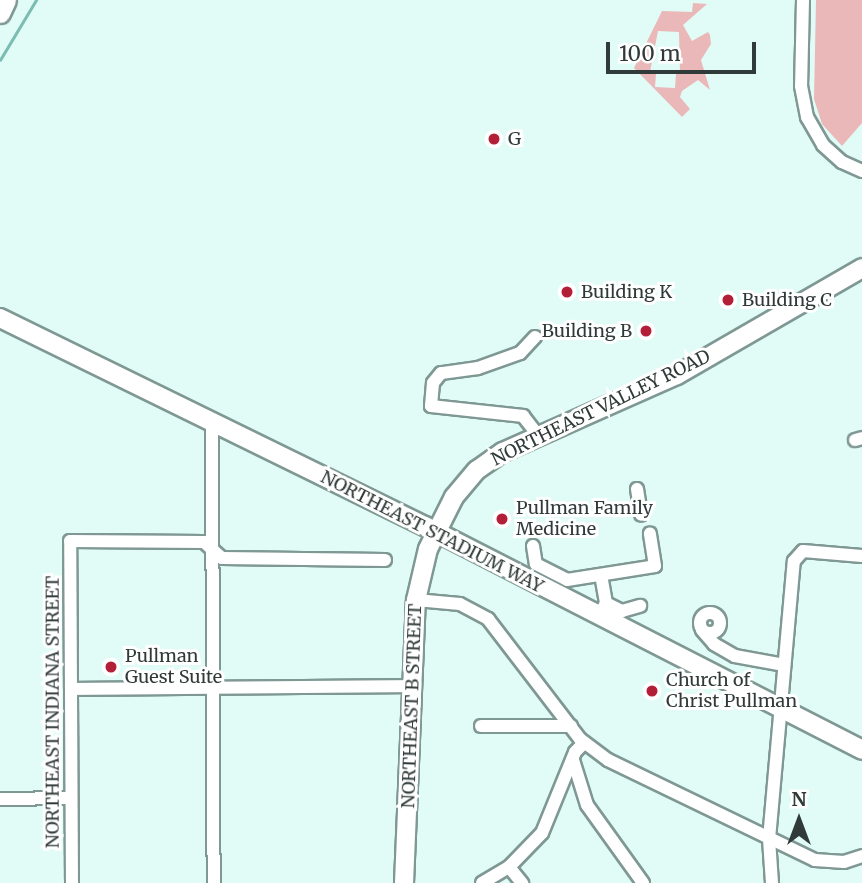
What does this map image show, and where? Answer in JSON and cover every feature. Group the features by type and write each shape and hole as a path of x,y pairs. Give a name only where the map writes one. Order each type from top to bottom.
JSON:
{"main road":[{"path":"0,13 6,0"},
{"name":"NORTHEAST VALLEY ROAD","path":"435,531 454,497 477,470 538,435 677,375 862,268"},
{"name":"NORTHEAST STADIUM WAY","path":"0,318 602,610 784,711 862,750"},
{"name":"NORTHEAST B STREET","path":"404,883 415,686 416,600 435,531"}],"street":[{"path":"803,0 801,86 807,117 828,150 862,171"},
{"path":"535,337 520,353 478,368 446,370 433,383 431,406 523,416 538,435"},
{"path":"212,422 214,883"},
{"path":"637,489 641,515"},
{"path":"533,546 535,562 563,580 655,566 650,534"},
{"name":"NORTHEAST INDIANA STREET","path":"72,883 70,541 204,542 212,549"},
{"path":"212,549 222,558 385,560"},
{"path":"772,883 769,839 784,711 784,665 799,552 862,555"},
{"path":"601,575 602,610 622,611 640,606"},
{"path":"416,600 460,604 488,619 584,743 607,760 769,839 828,863 862,856"},
{"path":"702,630 714,645 740,659 784,665"},
{"path":"72,689 415,686"},
{"path":"481,726 571,726"},
{"path":"482,883 509,867 542,833 572,759 584,743"},
{"path":"572,759 587,806 643,883"},
{"path":"0,799 71,798"},
{"path":"509,867 522,883"}],"shaded area":[{"path":"816,0 862,0 862,123 842,146 822,124 814,99"},
{"path":"693,3 707,4 683,25 692,41 708,32 710,35 711,44 701,60 710,90 698,80 682,91 680,97 690,109 682,117 634,68 662,11 692,12","holes":["658,31 679,32 680,74 676,74 675,88 655,87 656,74 650,72"]}],"waterway":[{"path":"0,60 36,0"}],"place":[{"name":"G","path":"494,139"},
{"name":"Building K","path":"567,292"},
{"name":"Building C","path":"728,300"},
{"name":"Building B","path":"646,331"},
{"name":"Pullman Family Medicine","path":"502,519"},
{"name":"Pullman Guest Suite","path":"111,667"},
{"name":"Church of Christ Pullman","path":"652,691"}]}
